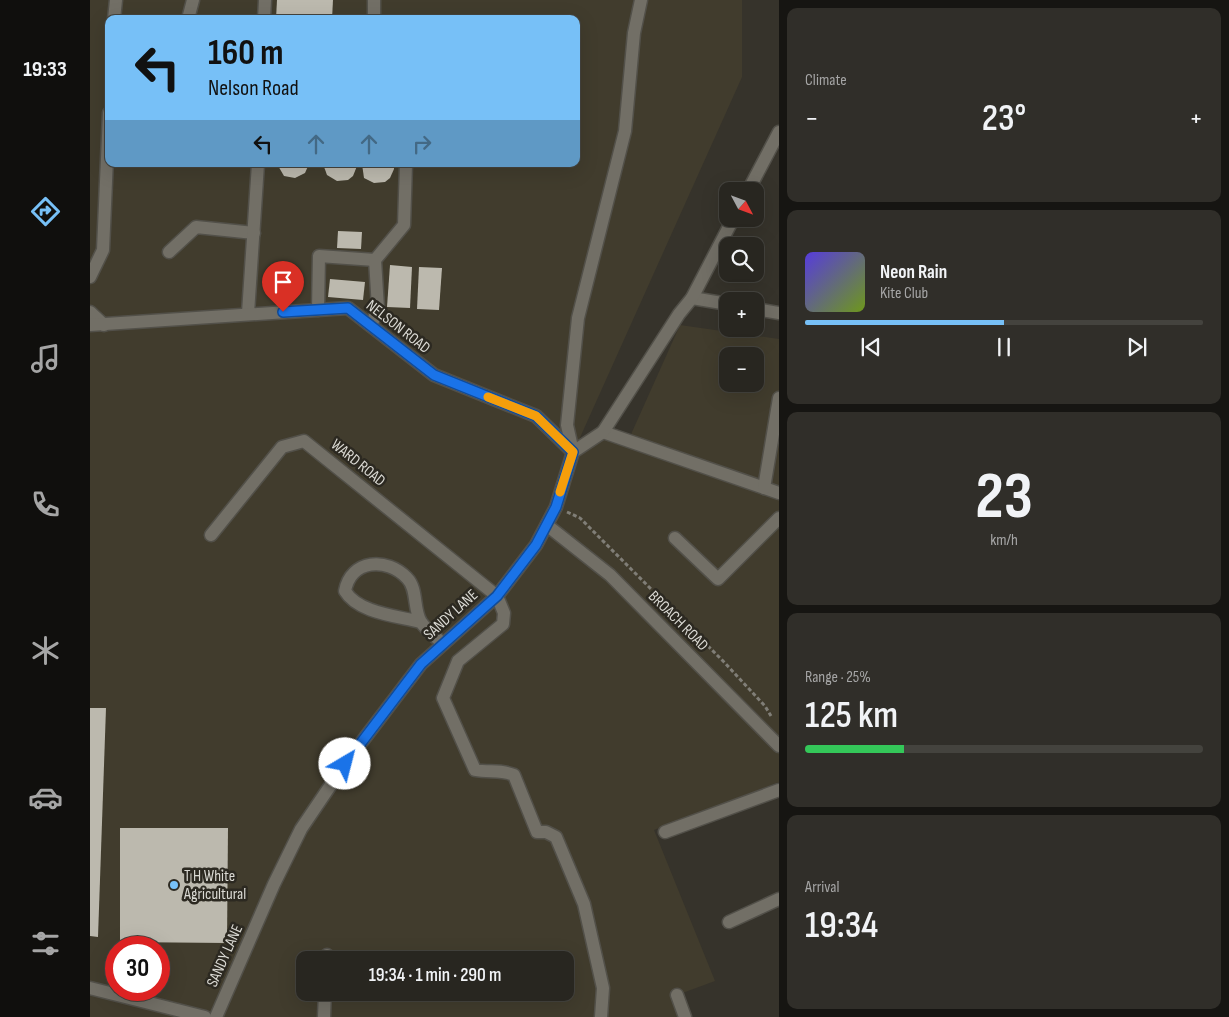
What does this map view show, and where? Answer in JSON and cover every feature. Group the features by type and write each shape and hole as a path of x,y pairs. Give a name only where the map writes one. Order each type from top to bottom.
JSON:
{"street":[{"path":"114,15 116,0"},
{"path":"189,15 193,0"},
{"path":"264,15 265,0"},
{"path":"374,0 374,15"},
{"path":"641,0 634,32 625,131 578,318 567,425 573,452 604,432 679,314 692,298 729,228"},
{"path":"753,182 779,132"},
{"path":"90,277 103,250 107,167"},
{"path":"248,313 258,167"},
{"path":"371,326 378,308 375,260 404,225 406,167"},
{"path":"168,252 196,228 254,233"},
{"path":"318,310 319,256 375,260"},
{"path":"692,298 719,302"},
{"name":"NELSON ROAD","path":"90,325 248,313 348,308 434,375 536,416 573,452"},
{"path":"764,310 779,313"},
{"path":"90,312 104,325"},
{"path":"764,488 779,398"},
{"path":"604,432 779,493"},
{"name":"WARD ROAD","path":"210,535 282,447 304,441 497,596"},
{"name":"SANDY LANE","path":"216,1017 274,884 302,829 345,764 421,664 497,596 536,545 548,526 556,507 573,452"},
{"path":"675,538 718,579 779,518"},
{"name":"BROACH ROAD","path":"548,526 610,575 779,746"},
{"path":"420,622 413,590 408,578 389,567 369,564 354,570 346,582 345,591 350,600 366,609 420,622 443,644"},
{"path":"497,596 504,613 503,624 458,661 443,698 475,770 489,773 502,770 514,775 537,832 546,832 556,837 584,904 603,988 602,1017"},
{"path":"665,832 779,790"},
{"path":"729,922 779,899"},
{"path":"90,988 205,1017"},
{"path":"677,996 684,1017"},
{"path":"324,1017 325,1001"}],"path":[{"path":"556,507 580,518 766,706 774,723"}],"shaded area":[{"path":"90,0 742,0 742,77 574,451 603,432 628,441 680,325 719,331 719,337 764,337 779,339 779,782 654,830 715,981 677,995 685,1017 90,1017"}],"building":[{"path":"277,0 333,0 332,15 276,15"},
{"path":"279,167 308,167 305,173 295,178 284,176"},
{"path":"324,167 357,167 353,176 348,180 337,181 327,175"},
{"path":"362,167 394,167 390,178 385,182 374,183 364,178"},
{"path":"338,231 362,232 361,249 337,248"},
{"path":"390,265 412,267 410,308 387,307"},
{"path":"419,267 442,268 439,310 417,309"},
{"path":"330,279 365,282 363,300 328,297"},
{"path":"90,708 106,708 98,937 90,936"},
{"name":"T H White Agricultural","path":"120,828 228,828 227,943 170,942 170,936 120,936"}],"slow traffic":[{"path":"488,397 536,416 573,452 560,492"}],"place":[{"name":"T H White Agricultural","path":"174,885"}],"route":[{"path":"283,312 348,308 434,375 536,416 573,452 556,507 548,526 536,545 497,596 421,664 345,764"}]}
